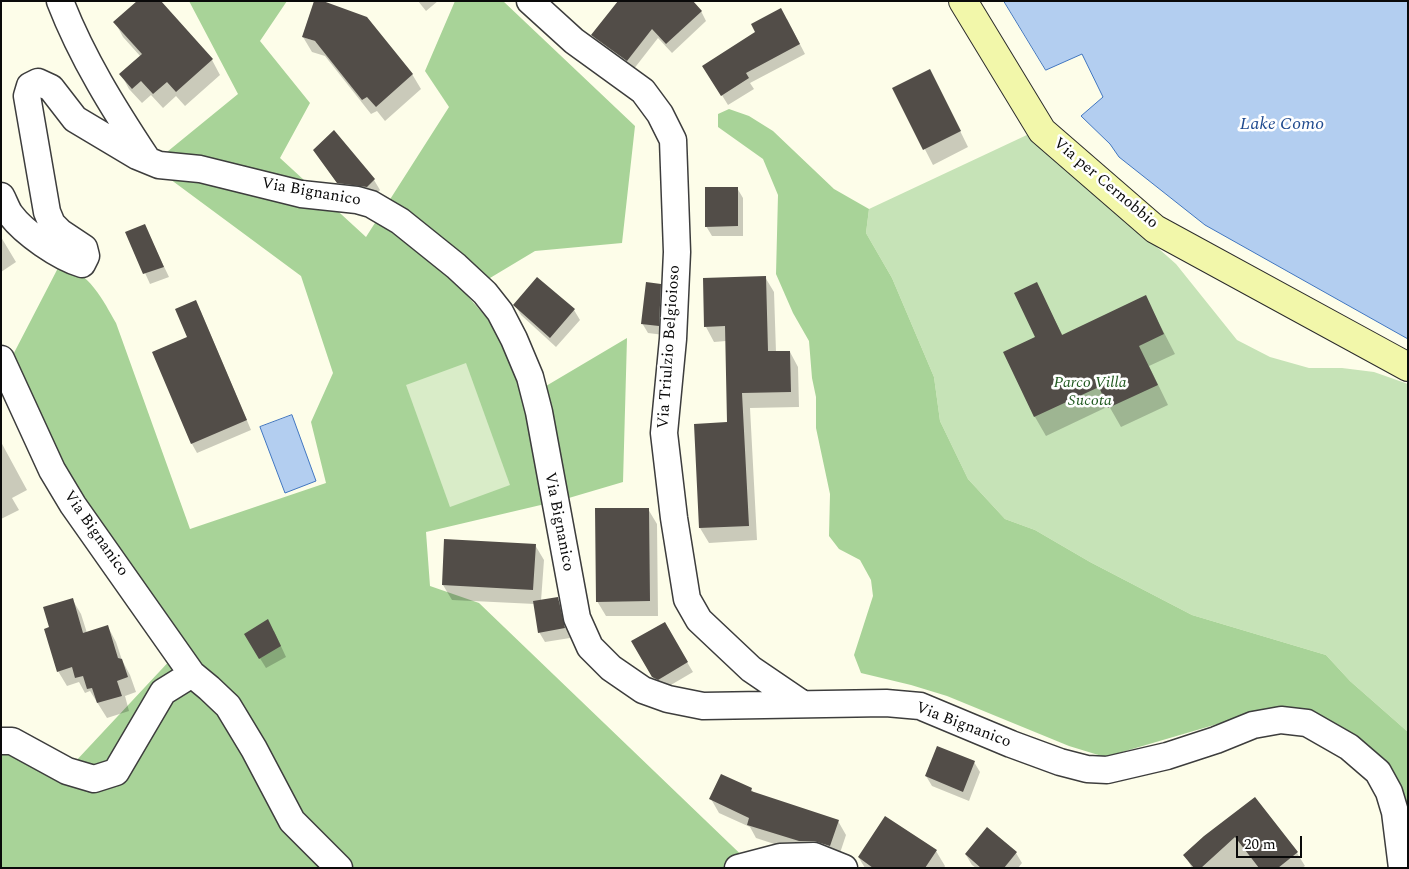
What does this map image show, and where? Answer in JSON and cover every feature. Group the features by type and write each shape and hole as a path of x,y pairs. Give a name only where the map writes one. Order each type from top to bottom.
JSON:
{"main road":[{"name":"Via per Cernobbio","path":"963,1 1042,132 1155,229 1408,367"}],"street":[{"path":"60,1 90,67 147,160"},
{"name":"Via Triulzio Belgioioso","path":"530,1 574,41 643,91 660,114 673,140 677,252 673,339 664,433 674,518 687,599 699,620 751,669 800,703"},
{"name":"Via Bignanico","path":"1,196 10,213 25,229 73,262 82,264 86,256 84,248 60,232 52,224 47,212 27,96 30,86 38,82 50,88 75,119 159,165 200,169 301,194 357,200 371,204 400,221 486,293 500,312 514,339 530,377 539,412 577,618 590,647 611,668 643,690 668,700 703,706 886,702 920,706 994,738 1060,762 1088,769 1107,770 1167,756 1216,740 1253,725 1281,720 1307,723 1349,746 1378,772 1389,792 1395,812 1402,868"},
{"name":"Via Bignanico","path":"1,359 52,470 73,505 192,674 228,706 254,749 292,821 340,868"},
{"path":"1,741 12,741 68,771 94,779 116,772 163,692 192,674"},
{"path":"738,868 780,857 814,856 844,868"}],"green space":[{"path":"189,1 287,1 260,41 310,103 280,158 366,237 449,107 425,71 455,1 503,1 635,126 622,243 535,251 465,293 546,386 627,338 623,482 562,500 426,532 430,586 479,603 755,868 1,868 1,754 74,763 174,656 2,376 58,268 68,269 86,279 100,296 116,323 190,529 326,483 311,422 333,373 301,276 151,165 238,94"},
{"path":"729,109 749,116 773,131 834,189 869,209 866,233 892,278 934,377 940,421 968,479 1005,519 1035,530 1090,562 1192,615 1326,655 1350,681 1408,732 1408,824 1404,802 1388,762 1356,739 1248,715 1105,757 1069,746 947,696 861,673 854,655 873,596 871,580 860,560 839,549 829,536 830,494 816,428 816,397 812,378 809,341 793,313 776,274 778,195 763,159 718,127 718,114"},
{"name":"Parco Villa Sucota","path":"1029,134 1176,264 1237,340 1270,357 1309,368 1342,368 1374,372 1408,384 1408,732 1350,681 1326,655 1192,615 1090,562 1035,530 1005,519 968,479 940,421 934,377 892,278 866,233 869,209"},
{"path":"466,363 510,485 450,507 406,385"}],"water":[{"name":"Lake Como","path":"1004,1 1408,1 1408,339 1205,225 1119,157 1110,144 1081,116 1103,97 1082,54 1046,70"},
{"path":"292,415 316,481 285,493 260,427"}],"building":[{"path":"137,1 161,1 213,59 176,92 167,82 153,94 141,81 132,89 119,74 142,54 113,22"},
{"path":"314,1 323,1 367,17 413,74 376,107 367,97 362,100 315,41 302,37"},
{"path":"618,1 693,1 702,11 666,44 652,29 627,61 591,35"},
{"path":"781,8 800,44 746,73 749,78 721,96 702,66 755,32 751,24"},
{"path":"930,69 961,131 923,150 892,88"},
{"path":"334,130 375,179 367,187 337,183 313,150"},
{"path":"705,187 738,187 738,226 705,227"},
{"path":"145,224 164,267 143,274 125,232"},
{"path":"766,276 768,351 790,351 791,392 742,393 749,526 699,528 694,424 727,422 725,326 704,327 703,278"},
{"path":"537,277 575,309 550,338 513,305"},
{"path":"646,282 661,284 659,326 641,324"},
{"path":"1037,282 1062,335 1146,295 1164,334 1139,346 1158,385 1108,408 1099,387 1034,417 1003,352 1035,337 1014,293"},
{"path":"196,300 247,420 191,444 152,352 187,337 175,309"},
{"path":"595,508 649,508 650,601 596,602"},
{"path":"444,539 536,544 533,590 442,585"},
{"path":"558,597 565,628 538,633 533,601"},
{"path":"73,598 83,633 108,625 118,658 122,659 128,677 117,681 122,696 97,703 92,688 87,689 83,676 75,678 72,667 57,672 44,629 49,627 43,607"},
{"path":"268,619 281,646 259,659 244,634"},
{"path":"665,622 688,662 658,680 652,677 631,641"},
{"path":"937,746 975,761 963,792 925,776"},
{"path":"721,774 752,788 751,791 839,820 830,846 814,841 799,841 747,825 749,818 709,799"},
{"path":"1255,797 1298,852 1278,868 1259,868 1235,837 1201,868 1194,868 1183,855 1204,836"},
{"path":"885,816 937,850 925,868 873,868 858,857"},
{"path":"987,827 1017,852 1004,868 981,868 965,854"}]}
